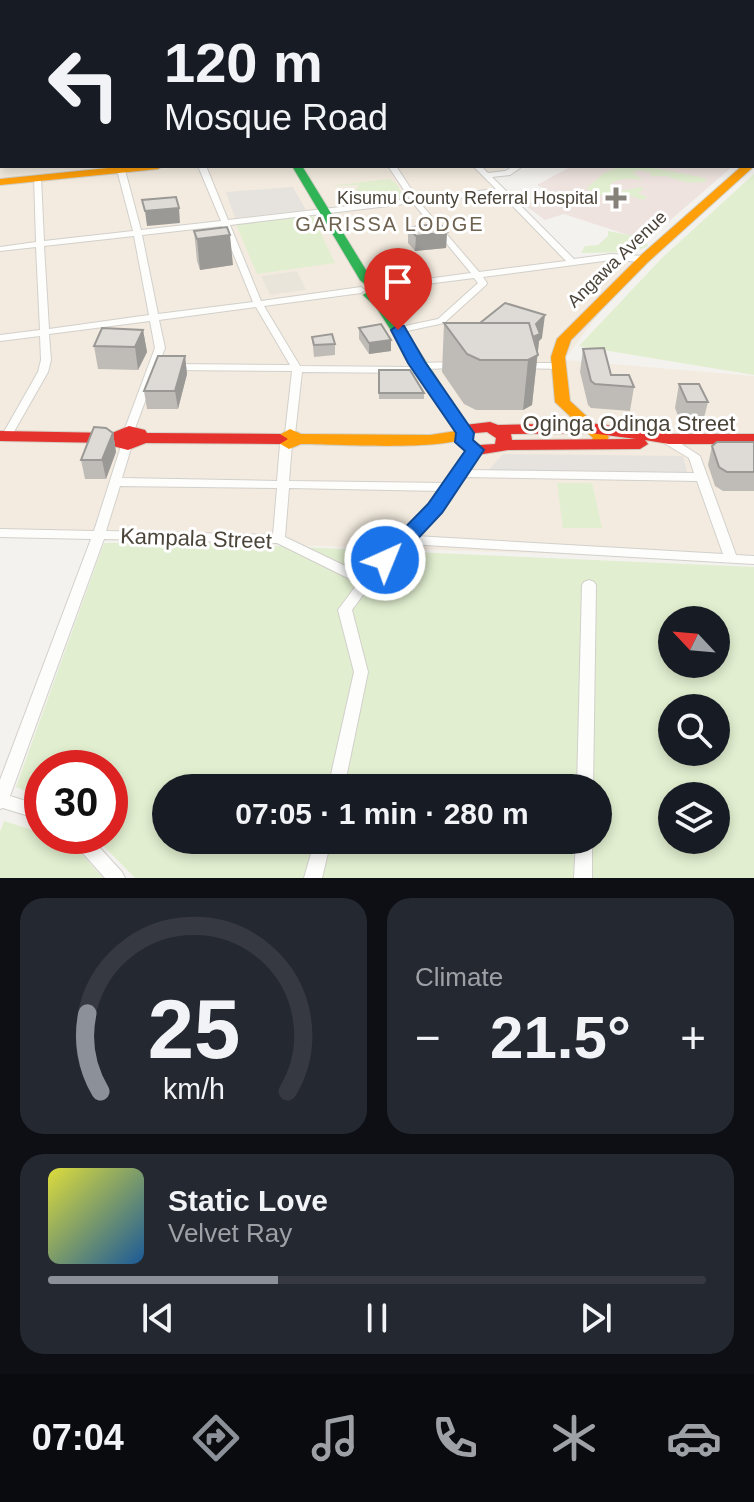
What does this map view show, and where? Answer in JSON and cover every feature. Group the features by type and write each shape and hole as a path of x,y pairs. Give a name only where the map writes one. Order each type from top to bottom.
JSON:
{"main road":[{"path":"0,182 140,168"},
{"path":"298,168 420,368 471,444"},
{"name":"Angawa Avenue","path":"563,402 558,357 564,339 644,259 746,168"},
{"path":"545,446 538,436 563,402 601,437 595,446"},
{"name":"Oginga Odinga Street","path":"501,437 544,427 590,428 670,441"},
{"path":"3,436 430,440 471,444 501,437"},
{"path":"471,444 501,437"},
{"name":"Oginga Odinga Street","path":"501,437 545,446 670,441 754,442"}],"street":[{"path":"203,168 258,303 297,368 282,483 279,539"},
{"path":"393,168 415,201 483,283 441,321 398,330"},
{"path":"479,168 572,262"},
{"path":"486,175 507,173 516,168"},
{"path":"24,808 0,801 99,535 128,438 160,348 138,233 121,170"},
{"path":"3,436 43,372 47,332 37,178"},
{"path":"0,249 501,191"},
{"path":"0,338 611,257 644,259"},
{"path":"153,367 420,368 471,365"},
{"path":"514,366 559,366"},
{"path":"670,441 694,456 731,559"},
{"path":"339,774 361,672 345,610 366,581 435,508 460,473 471,444"},
{"path":"460,473 700,477"},
{"path":"117,482 449,487"},
{"name":"Kampala Street","path":"0,533 279,539 366,581"},
{"path":"404,540 753,560 754,575"},
{"path":"585,774 589,585"},
{"path":"94,854 116,878"},
{"path":"313,878 319,854"},
{"path":"583,878 584,854"}],"shaded area":[{"path":"0,168 506,168 486,181 564,259 640,259 564,360 754,376 754,560 0,536"},
{"name":"Kisumu County Referral Hospital","path":"568,168 731,168 646,241 564,214 545,220 526,206 547,190 537,185"},
{"path":"293,187 306,210 235,218 226,192"},
{"path":"297,271 306,290 270,295 261,276"},
{"path":"503,454 683,456 688,475 486,473"}],"green space":[{"path":"615,168 654,168 704,178 707,182 650,176 652,173 638,170 633,173 643,180 620,180 609,186 621,191 640,187 644,189 638,193 647,197 643,200 627,195 603,196 586,189 604,173"},
{"path":"754,174 754,375 579,346 662,258"},
{"path":"389,179 397,184 404,198 376,200 380,197 377,194 359,194 356,189 360,185 330,186"},
{"path":"312,215 335,263 257,274 236,224"},
{"path":"608,231 643,238 648,246 634,252 581,253 585,246 598,245 608,236"},
{"path":"557,483 592,483 602,528 563,528"},
{"path":"188,542 754,567 754,878 135,878 112,854 128,854 128,750 29,750 104,543"},
{"path":"24,765 24,790 16,787"},
{"path":"4,821 24,827 24,854 82,854 103,878 0,878 0,832"}],"building":[{"path":"176,197 179,208 145,211 142,200"},
{"path":"439,223 447,232 416,236 408,228"},
{"path":"227,227 230,235 197,239 194,231"},
{"path":"505,303 545,315 536,324 540,334 533,337 529,323 480,323"},
{"path":"444,323 529,323 538,355 528,360 480,360 467,354"},
{"path":"381,324 391,340 369,343 359,328"},
{"path":"102,328 143,330 135,347 94,346"},
{"path":"332,334 335,344 314,345 312,337"},
{"path":"604,348 611,375 629,375 634,387 595,384 591,381 583,349"},
{"path":"158,356 185,356 175,391 144,391"},
{"path":"379,370 410,370 424,393 379,393"},
{"path":"679,384 699,384 708,402 687,402"},
{"path":"94,427 106,428 113,433 102,460 81,460"},
{"path":"717,442 754,442 754,472 727,472 719,467 712,446"}],"traffic: fast":[{"path":"298,168 364,277 373,285"},
{"path":"369,295 381,304 465,433"}],"traffic: slow":[{"path":"0,182 138,168"},
{"path":"595,446 601,437 563,402 558,357 564,339 644,259 746,168"},
{"path":"298,439 289,444 280,439 290,434 298,439 430,440 463,435"}],"traffic: jam":[{"path":"490,427 505,437 501,448 477,450 464,442 463,435 471,428 490,427"},
{"path":"498,430 590,428 669,439 754,439"},
{"path":"129,431 139,433 140,440 128,445 119,443 118,436 129,431"},
{"path":"0,436 117,438"},
{"path":"140,438 280,439"},
{"path":"504,445 640,444"}],"place":[{"name":"Kisumu County Referral Hospital","path":"616,198"}],"district":[{"name":"GARISSA LODGE","path":"390,224"}],"route":[{"path":"385,560 435,508 475,450 464,442 465,433 421,370 398,330"}]}
